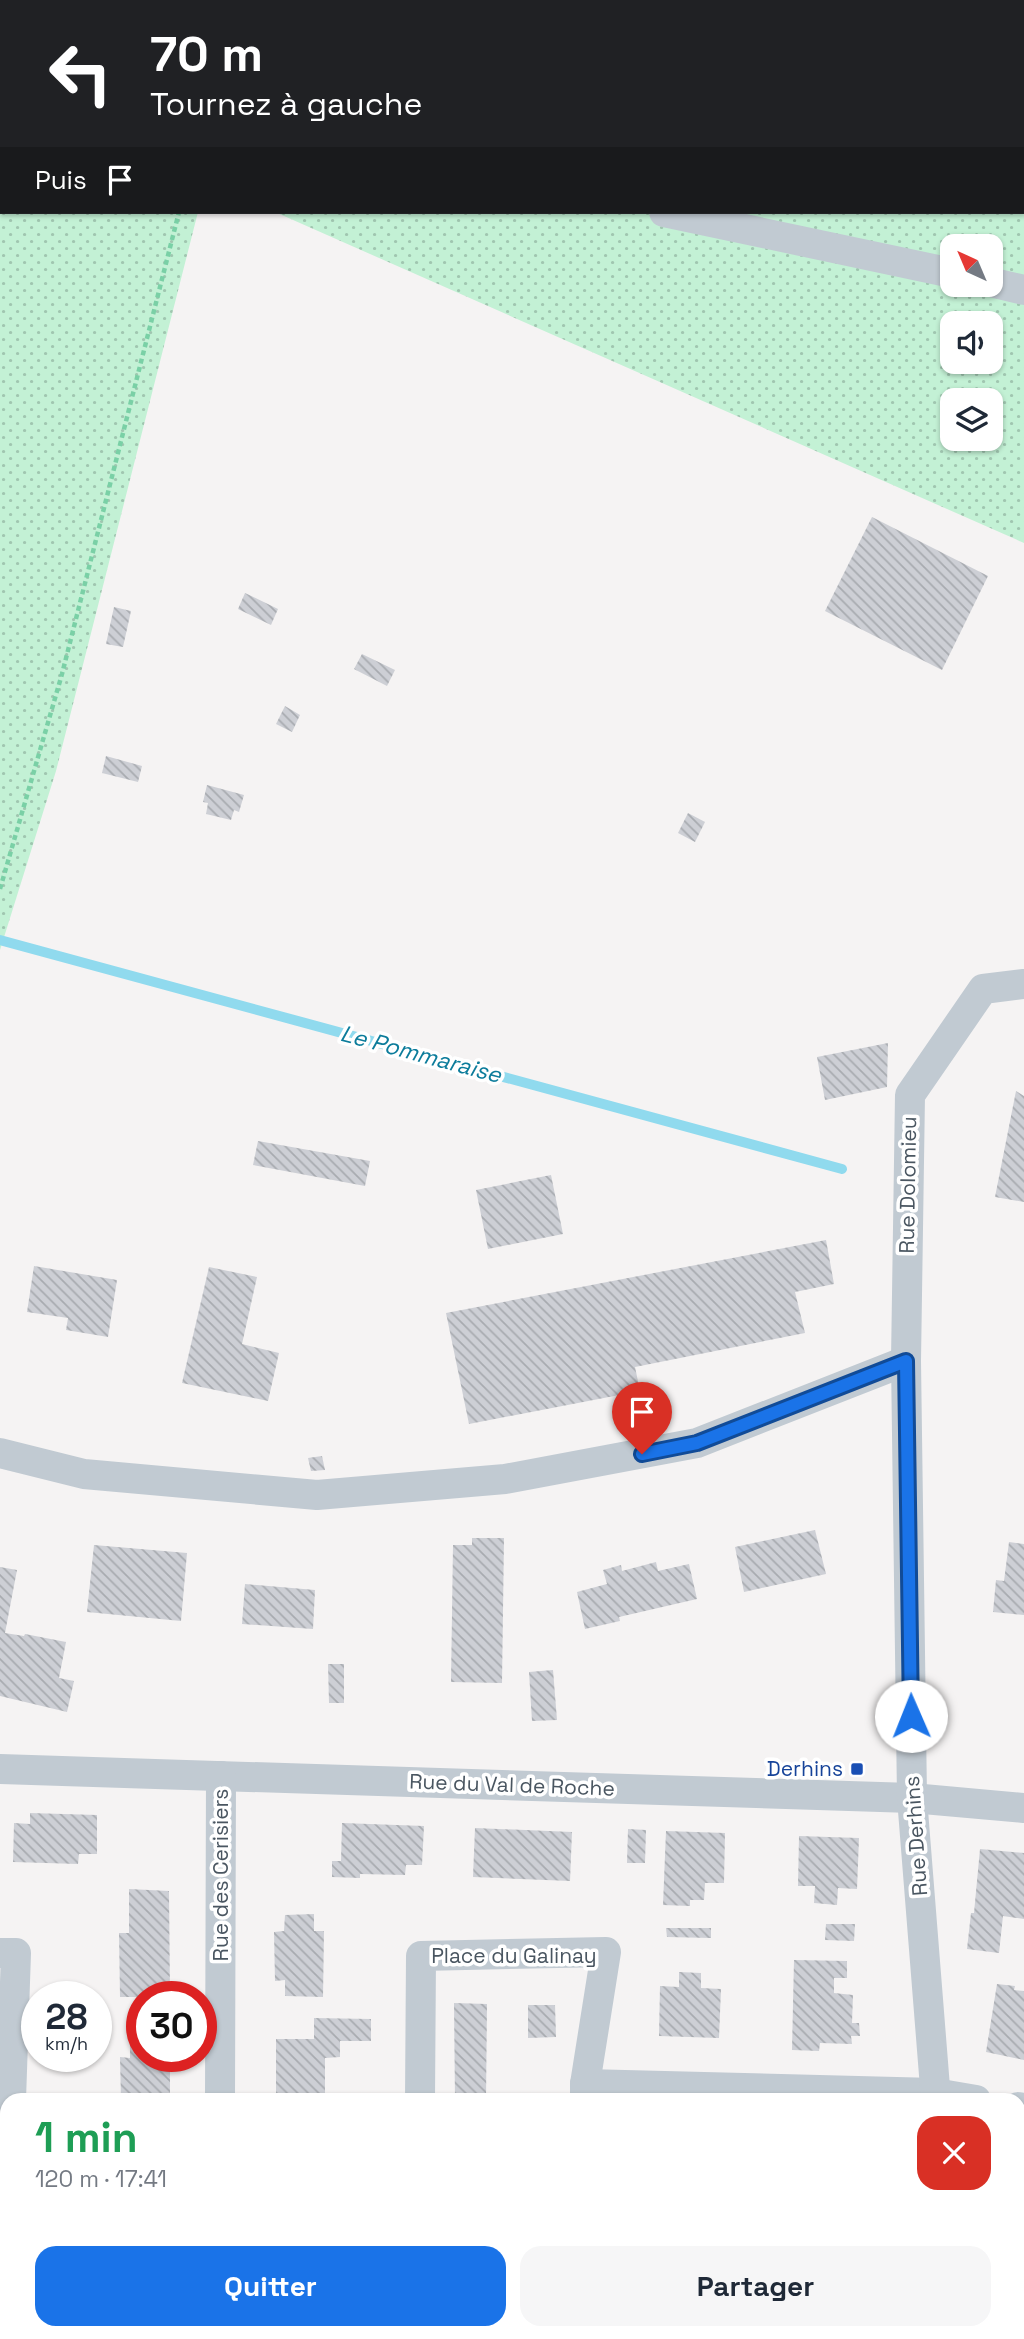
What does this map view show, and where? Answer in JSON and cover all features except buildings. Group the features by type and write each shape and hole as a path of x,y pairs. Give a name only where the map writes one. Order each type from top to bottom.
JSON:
{"street":[{"path":"673,214 940,270"},
{"path":"1003,285 1024,290"},
{"name":"Rue Dolomieu","path":"906,1361 910,1096 983,989 1024,984"},
{"path":"0,1453 84,1474 317,1495 505,1479 697,1443 906,1361"},
{"name":"Rue Derhins","path":"906,1361 912,1798 936,2093"},
{"name":"Rue du Val de Roche","path":"0,1769 912,1798 1024,1808"},
{"name":"Rue des Cerisiers","path":"220,2093 221,1776"},
{"name":"Place du Galinay","path":"420,2093 421,1956 606,1952 585,2092"},
{"path":"0,1953 16,1953 11,2093"},
{"path":"585,2092 673,2093"}],"path":[{"path":"0,889 62,674 178,214"}],"green space":[{"path":"0,214 197,214 56,771 0,950"},
{"path":"280,214 1024,214 1024,543"}],"waterway":[{"name":"Le Pommaraise","path":"0,940 842,1169"}],"place":[{"name":"Derhins","path":"857,1769"}],"route":[{"path":"642,1454 697,1443 906,1361 911,1716"}]}
